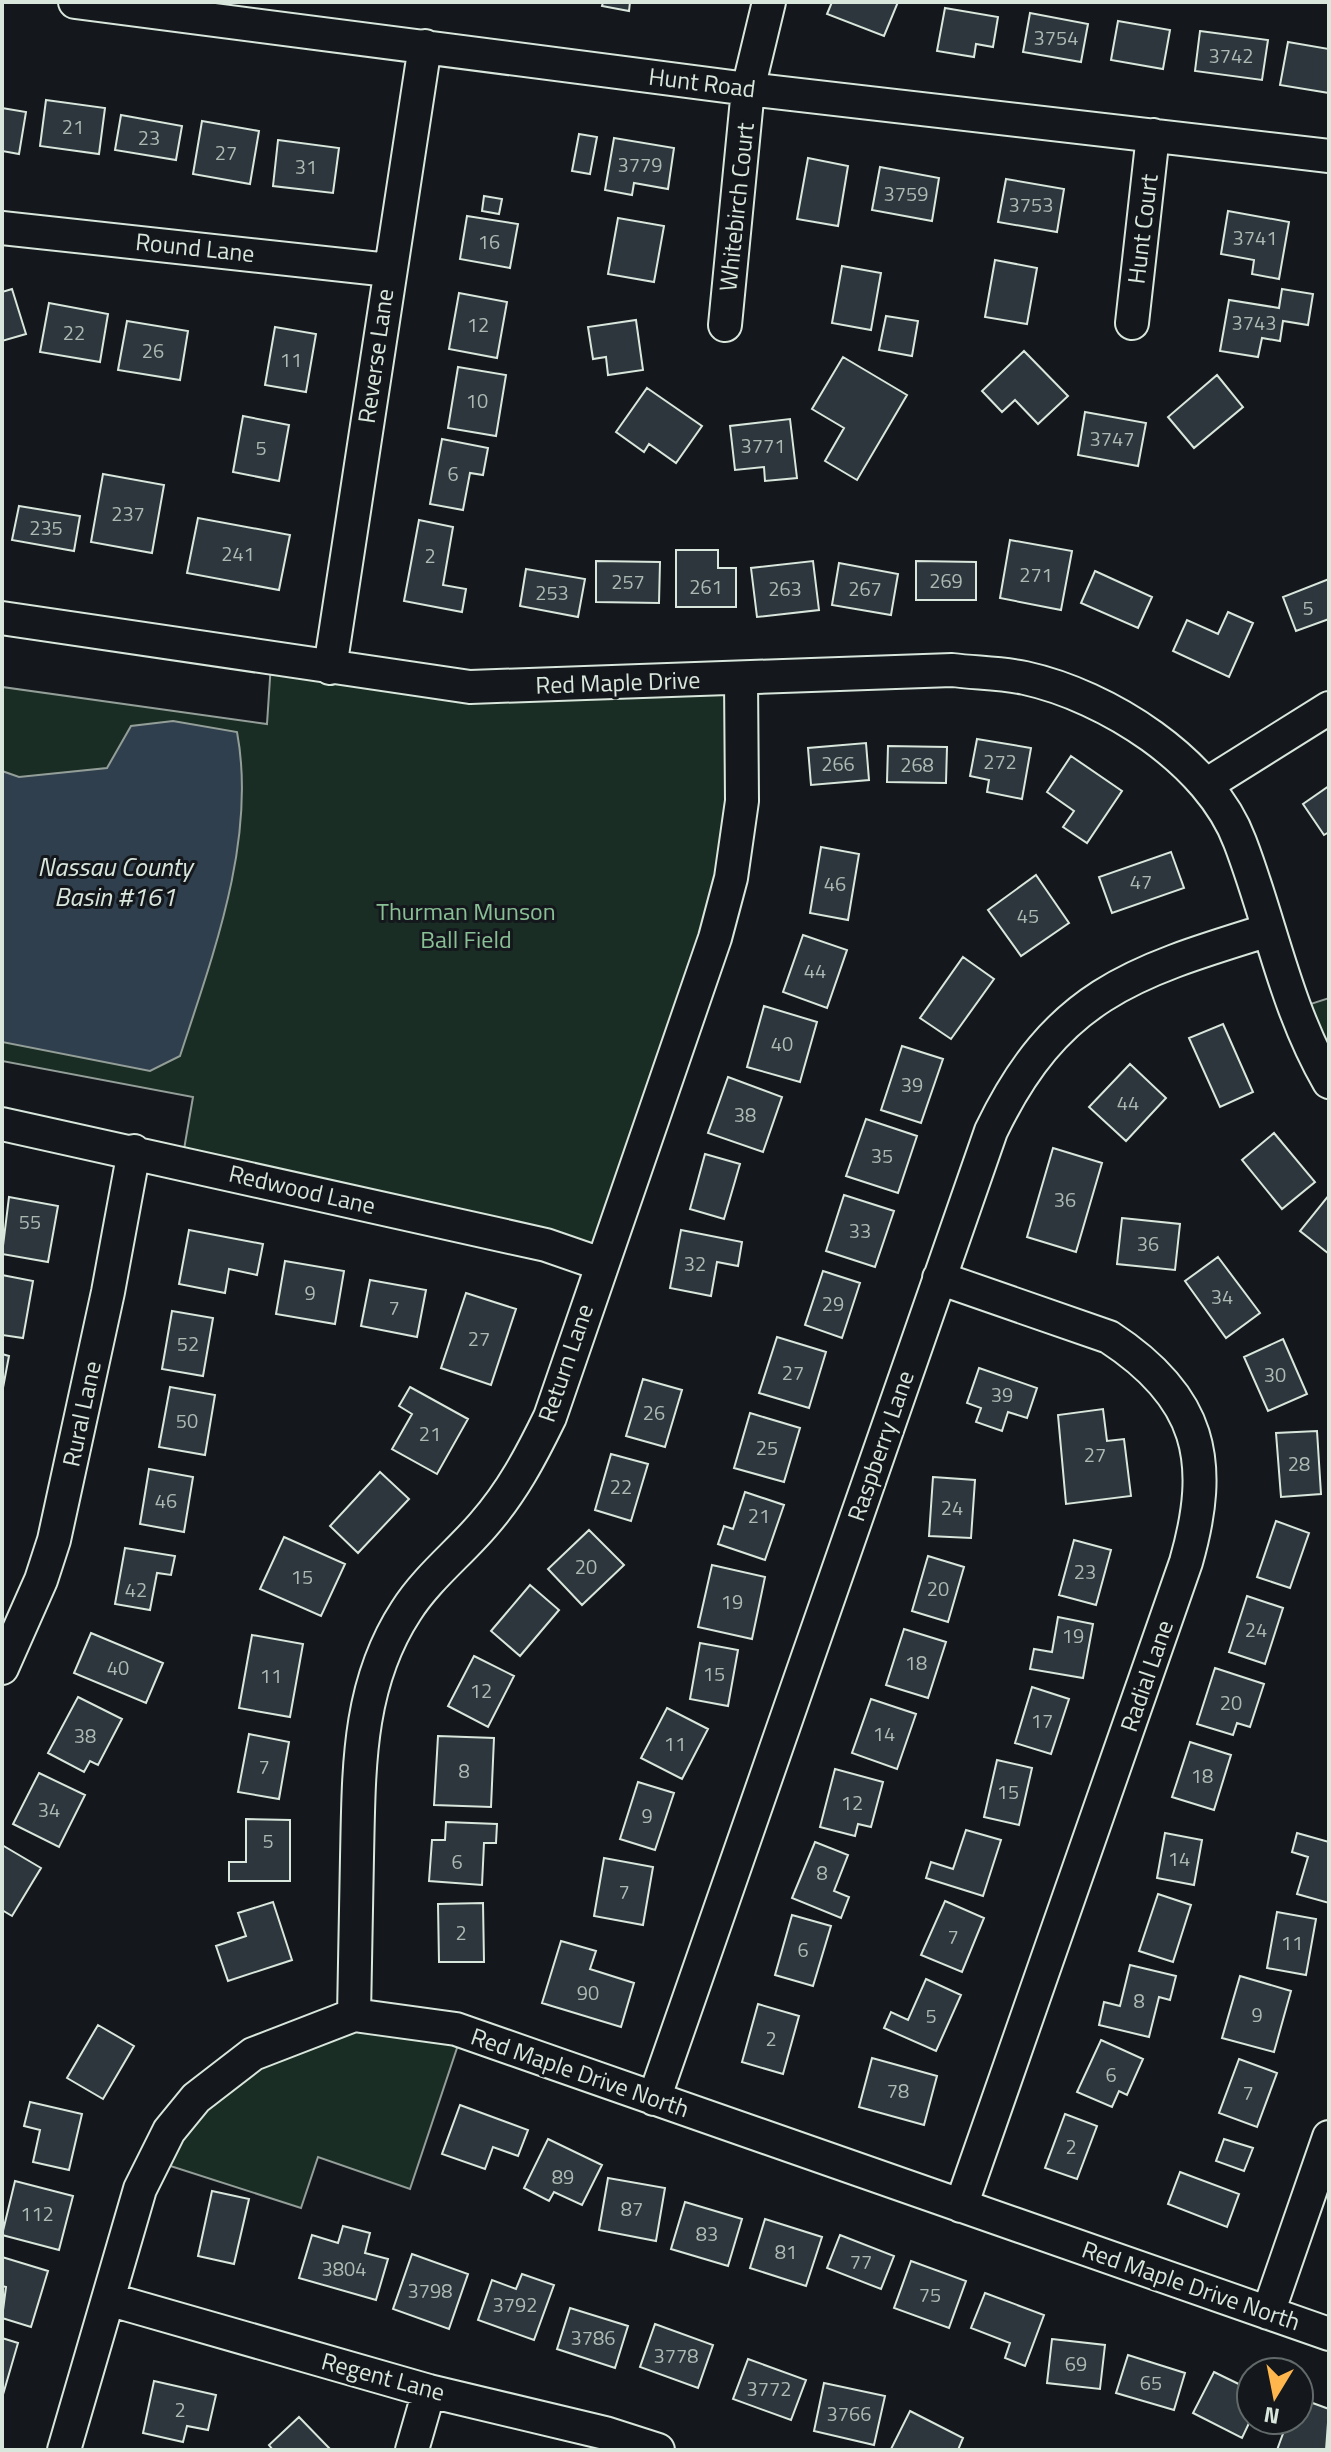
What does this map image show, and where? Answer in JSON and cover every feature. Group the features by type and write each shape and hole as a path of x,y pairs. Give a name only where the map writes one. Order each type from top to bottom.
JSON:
{"street":[{"name":"Hunt Road","path":"75,2 748,89 1329,156"},
{"name":"Whitebirch Court","path":"725,325 748,89 769,2"},
{"name":"Reverse Lane","path":"330,668 425,46"},
{"name":"Hunt Court","path":"1132,323 1153,135"},
{"name":"Round Lane","path":"2,228 389,270"},
{"name":"Red Maple Drive","path":"2,618 470,687 952,670 1025,678 1100,705 1173,752 1206,785 1239,839 1304,1039 1329,1082"},
{"name":"Return Lane","path":"354,2015 359,1778 362,1731 372,1680 391,1636 408,1607 485,1523 526,1468 550,1417 715,938 731,878 742,801 741,679"},
{"path":"1206,785 1329,708"},
{"name":"Raspberry Lane","path":"654,2099 939,1278 991,1131 1007,1097 1043,1047 1081,1009 1125,980 1174,960 1269,930"},
{"name":"Redwood Lane","path":"2,1124 546,1245 601,1264"},
{"name":"Rural Lane","path":"2,1668 41,1580 54,1540 108,1292 134,1151"},
{"name":"Radial Lane","path":"939,1278 1109,1337 1131,1352 1163,1381 1182,1408 1196,1443 1202,1475 1198,1522 1186,1562 961,2206"},
{"name":"Red Maple Drive North","path":"64,2450 140,2189 169,2131 196,2098 253,2054 354,2015 456,2029 1329,2334"},
{"path":"1268,2313 1329,2137"},
{"name":"Regent Lane","path":"108,2299 429,2391 605,2433 658,2450"},
{"path":"412,2450 429,2391"}],"green space":[{"name":"Thurman Munson Ball Field","path":"271,663 735,685 725,874 597,1258 182,1161 193,1097 2,1061 2,687 267,724"},
{"path":"1329,998 1329,1063 1298,1008"},
{"path":"357,2020 460,2039 410,2189 318,2157 301,2208 158,2162 257,2056"}],"water":[{"name":"Nassau County Basin #161","path":"173,721 237,732 242,772 241,814 228,896 206,978 180,1056 150,1071 2,1042 2,771 19,777 107,768 131,726"}],"building":[{"path":"603,2 630,2 629,11 602,6"},
{"path":"832,2 898,2 884,36 827,14"},
{"path":"945,8 998,17 993,47 976,44 974,57 937,51"},
{"path":"1030,13 1088,24 1081,62 1023,52"},
{"path":"1118,21 1170,30 1163,69 1111,60"},
{"path":"1200,31 1268,40 1262,80 1195,71"},
{"path":"1288,42 1329,49 1329,93 1280,85"},
{"path":"46,100 105,108 99,154 40,146"},
{"path":"2,108 26,112 19,154 2,151"},
{"path":"121,115 182,126 176,160 115,150"},
{"path":"202,121 259,131 250,184 193,174"},
{"path":"579,134 597,137 590,174 572,171"},
{"path":"614,138 674,148 668,189 634,183 632,195 605,190"},
{"path":"278,140 339,148 333,193 273,186"},
{"path":"808,158 848,166 838,226 797,219"},
{"path":"880,167 939,178 932,221 872,210"},
{"path":"1006,179 1064,189 1057,232 998,222"},
{"path":"484,196 502,199 499,214 482,211"},
{"path":"1228,211 1289,222 1279,279 1252,274 1254,260 1221,254"},
{"path":"467,216 518,224 510,268 460,259"},
{"path":"618,218 664,226 654,282 608,274"},
{"path":"995,260 1037,268 1027,324 985,317"},
{"path":"842,266 881,273 871,330 832,323"},
{"path":"12,289 26,334 2,341 2,292"},
{"path":"1282,289 1313,294 1308,325 1283,321 1280,341 1262,338 1258,357 1220,351 1229,300 1279,308"},
{"path":"459,293 507,302 497,358 449,349"},
{"path":"49,303 108,314 100,362 40,352"},
{"path":"886,316 918,321 912,356 879,350"},
{"path":"636,320 643,370 608,375 606,357 593,359 588,327"},
{"path":"127,321 188,331 180,380 118,370"},
{"path":"275,327 316,334 306,392 265,385"},
{"path":"1024,351 1068,396 1038,424 1015,400 1002,412 982,391"},
{"path":"843,357 907,395 857,480 825,461 844,428 812,409"},
{"path":"458,367 506,375 496,436 448,428"},
{"path":"1217,375 1243,407 1194,448 1168,417"},
{"path":"647,388 702,426 676,463 649,444 644,452 616,432"},
{"path":"1085,412 1146,423 1138,466 1078,455"},
{"path":"243,416 289,425 279,481 233,472"},
{"path":"790,419 797,478 765,481 764,467 735,470 730,426"},
{"path":"442,439 488,448 483,475 470,473 463,510 430,504"},
{"path":"103,474 164,485 152,553 91,542"},
{"path":"19,506 80,516 74,551 12,540"},
{"path":"198,518 290,535 279,590 187,573"},
{"path":"419,520 453,527 443,585 466,589 462,612 404,601"},
{"path":"1010,540 1072,551 1061,610 1000,598"},
{"path":"676,550 718,550 718,568 736,568 736,607 676,607"},
{"path":"596,561 660,562 659,603 596,602"},
{"path":"813,561 819,610 757,617 751,568"},
{"path":"916,561 976,562 976,600 916,600"},
{"path":"839,563 898,574 891,615 832,605"},
{"path":"526,569 585,579 578,617 520,606"},
{"path":"1095,571 1152,597 1138,628 1081,603"},
{"path":"1329,579 1329,619 1296,631 1283,597"},
{"path":"1228,612 1253,623 1229,677 1173,651 1187,620 1218,634"},
{"path":"977,739 1031,748 1022,799 987,792 989,780 970,776"},
{"path":"866,743 869,780 811,785 808,748"},
{"path":"888,746 947,747 946,783 887,782"},
{"path":"1071,756 1122,791 1087,843 1063,827 1074,811 1047,792"},
{"path":"1329,786 1329,832 1324,835 1303,804"},
{"path":"821,847 859,854 848,920 810,913"},
{"path":"1171,852 1184,888 1112,913 1099,877"},
{"path":"1036,875 1069,923 1021,956 988,910"},
{"path":"803,935 847,950 827,1008 783,992"},
{"path":"963,957 994,979 951,1039 920,1018"},
{"path":"764,1006 817,1022 800,1082 747,1067"},
{"path":"1223,1024 1253,1092 1220,1107 1189,1038"},
{"path":"902,1046 943,1059 921,1123 881,1110"},
{"path":"1130,1064 1166,1098 1126,1141 1089,1107"},
{"path":"728,1077 782,1097 763,1152 708,1133"},
{"path":"866,1119 917,1136 898,1193 846,1176"},
{"path":"1274,1133 1315,1182 1282,1209 1242,1160"},
{"path":"1053,1148 1102,1163 1076,1252 1027,1237"},
{"path":"705,1154 740,1164 724,1219 690,1209"},
{"path":"844,1195 894,1211 875,1267 826,1251"},
{"path":"1329,1195 1329,1254 1300,1231"},
{"path":"9,1197 58,1206 48,1262 2,1254"},
{"path":"1122,1218 1180,1224 1175,1270 1117,1264"},
{"path":"189,1230 263,1244 257,1275 229,1269 225,1293 179,1284"},
{"path":"681,1230 742,1242 738,1266 717,1262 711,1296 670,1288"},
{"path":"1218,1257 1260,1313 1226,1338 1185,1281"},
{"path":"285,1261 344,1271 335,1324 276,1314"},
{"path":"823,1271 860,1283 842,1338 805,1325"},
{"path":"2,1275 33,1281 23,1338 2,1335"},
{"path":"370,1280 426,1290 417,1337 361,1326"},
{"path":"466,1293 516,1309 491,1385 441,1368"},
{"path":"172,1311 213,1318 203,1376 162,1369"},
{"path":"777,1337 826,1352 809,1408 759,1393"},
{"path":"1283,1339 1307,1394 1268,1411 1244,1357"},
{"path":"2,1354 9,1356 2,1393"},
{"path":"979,1368 1037,1388 1027,1418 1008,1412 1002,1431 976,1422 981,1408 967,1403"},
{"path":"643,1379 682,1390 665,1447 626,1436"},
{"path":"170,1387 215,1395 205,1455 159,1447"},
{"path":"410,1387 468,1419 437,1474 392,1449 412,1414 399,1406"},
{"path":"1103,1409 1107,1441 1124,1439 1131,1496 1066,1504 1058,1415"},
{"path":"750,1413 800,1428 784,1482 734,1468"},
{"path":"1317,1431 1321,1494 1281,1497 1276,1433"},
{"path":"611,1454 648,1464 631,1521 595,1510"},
{"path":"149,1469 193,1477 184,1532 140,1524"},
{"path":"380,1472 409,1499 358,1553 330,1526"},
{"path":"933,1477 975,1480 971,1538 929,1536"},
{"path":"745,1492 784,1505 765,1560 718,1544 724,1526 733,1529"},
{"path":"1276,1521 1309,1533 1290,1588 1257,1577"},
{"path":"589,1530 624,1565 582,1605 548,1569"},
{"path":"284,1537 345,1564 321,1616 260,1589"},
{"path":"1074,1540 1111,1550 1096,1605 1059,1595"},
{"path":"125,1548 175,1556 171,1575 157,1573 150,1610 115,1604"},
{"path":"928,1556 964,1567 948,1622 912,1611"},
{"path":"712,1565 765,1577 752,1639 698,1627"},
{"path":"530,1585 559,1610 520,1656 491,1631"},
{"path":"1247,1596 1283,1608 1265,1664 1229,1652"},
{"path":"1058,1617 1093,1624 1083,1678 1030,1669 1034,1649 1052,1652"},
{"path":"904,1629 946,1642 928,1698 886,1685"},
{"path":"91,1633 163,1663 146,1703 74,1673"},
{"path":"252,1635 303,1644 290,1717 239,1708"},
{"path":"700,1643 738,1650 728,1706 690,1699"},
{"path":"474,1656 514,1676 488,1727 448,1706"},
{"path":"1215,1668 1264,1684 1250,1727 1237,1723 1233,1735 1197,1724"},
{"path":"1032,1687 1069,1699 1051,1754 1015,1743"},
{"path":"78,1697 122,1719 98,1765 90,1761 84,1772 48,1753"},
{"path":"871,1699 916,1714 897,1769 852,1753"},
{"path":"667,1708 708,1729 682,1779 641,1758"},
{"path":"249,1734 289,1742 279,1799 238,1792"},
{"path":"438,1736 494,1738 491,1807 434,1805"},
{"path":"1190,1742 1231,1755 1214,1810 1172,1797"},
{"path":"997,1760 1032,1768 1019,1825 984,1817"},
{"path":"835,1769 883,1782 871,1827 858,1824 855,1836 820,1827"},
{"path":"39,1773 85,1795 59,1847 13,1824"},
{"path":"638,1782 674,1793 655,1850 620,1839"},
{"path":"246,1819 290,1820 290,1881 229,1881 229,1862 246,1862"},
{"path":"446,1822 497,1824 496,1843 484,1843 482,1885 429,1881 432,1840 445,1840"},
{"path":"966,1830 1001,1840 983,1896 926,1878 931,1862 953,1869"},
{"path":"1165,1833 1202,1840 1194,1885 1157,1878"},
{"path":"1297,1833 1329,1842 1329,1903 1297,1894 1308,1857 1292,1852"},
{"path":"815,1842 848,1855 834,1891 849,1897 841,1918 792,1898"},
{"path":"2,1845 41,1868 12,1916 2,1910"},
{"path":"604,1858 653,1867 643,1925 594,1916"},
{"path":"1158,1894 1191,1905 1173,1962 1139,1951"},
{"path":"945,1901 984,1918 962,1972 921,1955"},
{"path":"273,1902 292,1960 228,1981 216,1946 246,1936 238,1913"},
{"path":"483,1903 484,1962 439,1962 438,1904"},
{"path":"1277,1912 1316,1919 1306,1975 1267,1968"},
{"path":"792,1915 831,1926 813,1986 775,1975"},
{"path":"561,1941 596,1951 590,1969 634,1983 621,2027 542,2003"},
{"path":"1130,1965 1176,1976 1170,2000 1159,1997 1149,2037 1099,2025 1104,2002 1120,2006"},
{"path":"1240,1976 1291,1991 1274,2052 1222,2038"},
{"path":"926,1979 961,1995 936,2051 884,2028 891,2012 908,2020"},
{"path":"758,2004 799,2016 783,2074 742,2062"},
{"path":"98,2025 134,2046 103,2099 67,2078"},
{"path":"1101,2040 1143,2059 1127,2095 1119,2091 1112,2107 1077,2092"},
{"path":"872,2058 937,2076 924,2125 859,2107"},
{"path":"1239,2059 1277,2073 1257,2127 1219,2113"},
{"path":"30,2102 82,2114 69,2170 33,2162 40,2130 24,2126"},
{"path":"460,2105 528,2130 518,2156 493,2147 485,2169 442,2154"},
{"path":"1065,2114 1097,2126 1077,2179 1045,2168"},
{"path":"548,2139 602,2165 582,2205 554,2192 549,2201 524,2188"},
{"path":"1224,2139 1253,2148 1244,2171 1216,2161"},
{"path":"1180,2172 1239,2194 1227,2227 1168,2204"},
{"path":"608,2178 665,2188 656,2241 599,2230"},
{"path":"15,2181 73,2196 59,2250 2,2235"},
{"path":"212,2191 249,2199 234,2264 198,2256"},
{"path":"685,2202 742,2219 728,2266 671,2249"},
{"path":"765,2219 822,2237 806,2286 750,2268"},
{"path":"343,2226 370,2233 365,2253 388,2259 376,2300 299,2278 312,2235 338,2243"},
{"path":"840,2235 894,2256 881,2289 827,2268"},
{"path":"412,2254 468,2274 449,2329 393,2309"},
{"path":"2,2257 48,2271 31,2327 2,2318 6,2287 2,2286"},
{"path":"911,2261 966,2281 949,2328 894,2308"},
{"path":"522,2274 554,2285 534,2340 478,2320 492,2280 516,2289"},
{"path":"985,2293 1044,2315 1025,2366 1005,2358 1010,2343 971,2328"},
{"path":"570,2308 628,2326 615,2368 557,2349"},
{"path":"655,2324 713,2345 698,2388 640,2367"},
{"path":"2,2338 18,2343 2,2398"},
{"path":"1052,2339 1105,2345 1100,2389 1047,2383"},
{"path":"1128,2355 1185,2373 1174,2410 1116,2393"},
{"path":"748,2359 806,2380 791,2420 733,2399"},
{"path":"1214,2372 1235,2382 1235,2434 1193,2413"},
{"path":"154,2381 216,2395 208,2430 187,2426 183,2442 143,2433"},
{"path":"824,2383 885,2396 874,2445 814,2431"},
{"path":"1315,2404 1329,2409 1326,2450 1277,2450 1282,2436 1315,2436"},
{"path":"910,2411 963,2438 958,2450 891,2449"},
{"path":"299,2417 331,2450 273,2450 269,2445"}]}
